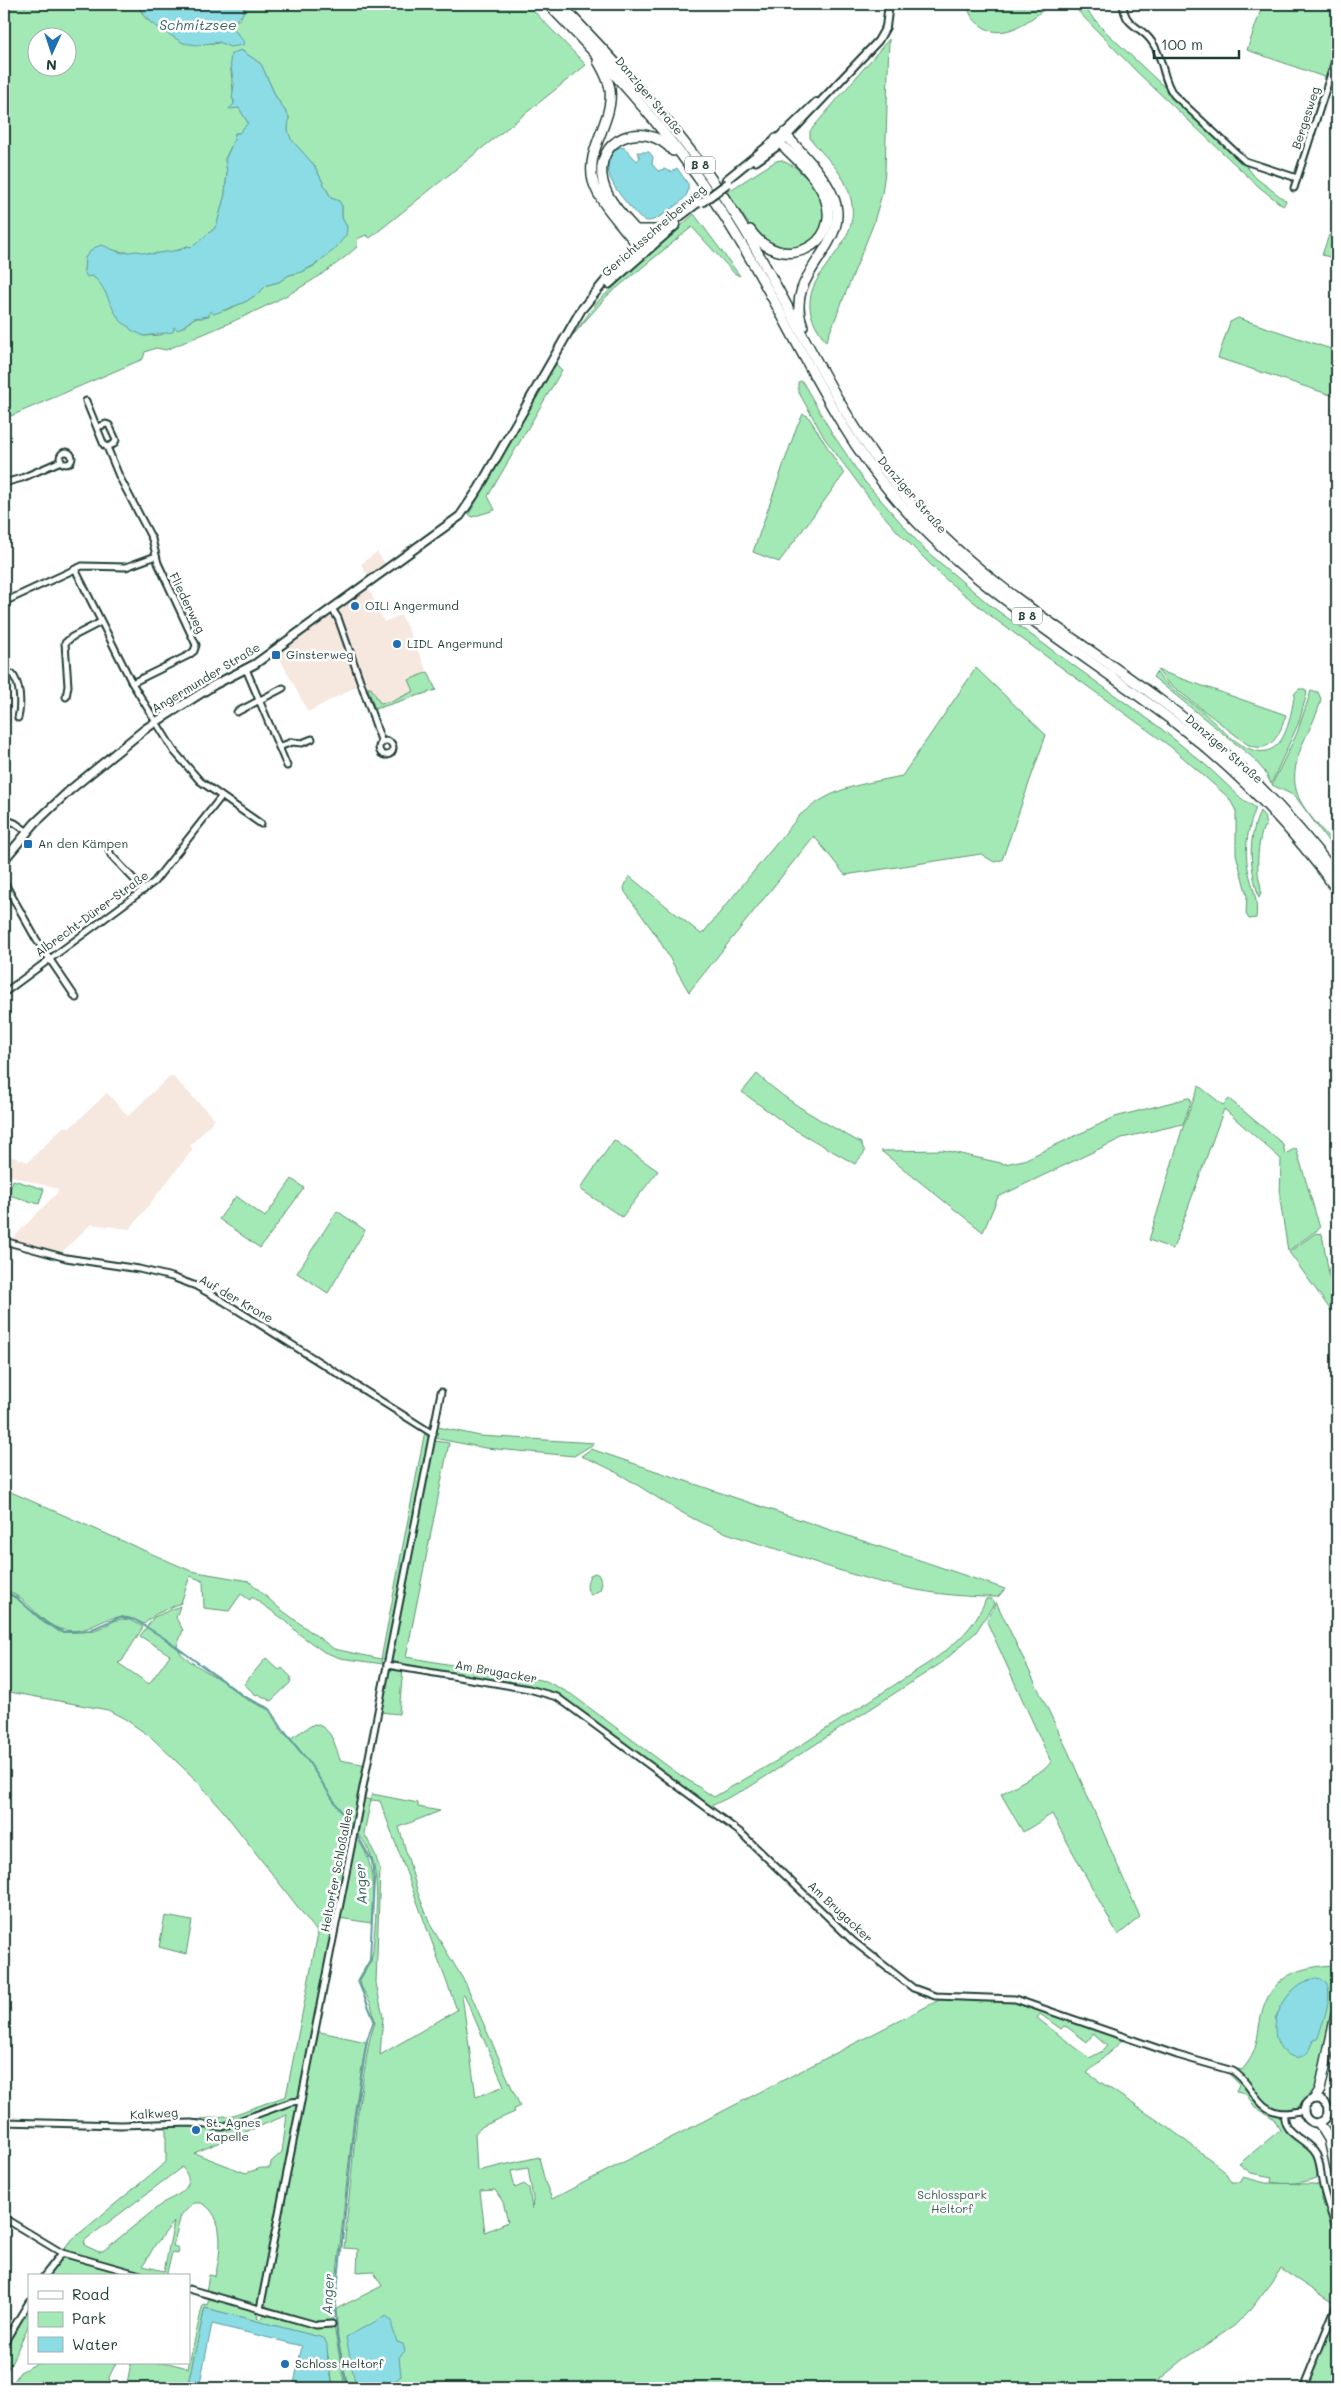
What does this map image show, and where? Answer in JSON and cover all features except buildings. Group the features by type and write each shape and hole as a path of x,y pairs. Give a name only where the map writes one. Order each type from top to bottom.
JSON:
{"highway":[{"name":"Danziger Straße","path":"548,4 633,93 684,157 744,246 836,414 866,461 902,506 931,537 984,584 1176,723 1230,768 1286,825 1337,890"},
{"name":"Danziger Straße","path":"560,4 624,70 665,118 706,172 742,225 844,412 906,498 938,532 1018,600 1157,698 1228,755 1273,798 1337,876"},
{"path":"594,51 608,82 610,97 609,114 593,160 593,180 606,205 645,248"},
{"path":"645,248 637,230 617,207 605,188 602,170 607,154 621,139 642,134 661,140 677,156 684,157"},
{"path":"786,135 828,185 837,206 838,218 833,235 810,270 800,291 798,312 806,336 805,341"},
{"path":"742,225 748,228 766,246 782,253 808,248 818,240 826,227 828,207 822,191 800,163 778,141"},
{"path":"637,230 647,232 663,230"},
{"path":"1315,2098 1320,2090 1337,2010"},
{"path":"1319,2123 1325,2129 1329,2140 1337,2177"}],"main road":[{"name":"Gerichtsschreiberweg","path":"460,516 479,488 572,323 589,300 663,230 786,135"},
{"name":"Gerichtsschreiberweg","path":"645,248 701,202"},
{"name":"Angermunder Straße","path":"4,860 28,832 102,762 156,721 214,685 246,669 460,516"},
{"path":"1315,2098 1325,2102 1328,2110 1326,2118 1319,2123 1308,2120 1304,2111 1307,2102 1315,2098"},
{"path":"1328,2110 1337,2111"}],"street":[{"name":"Gerichtsschreiberweg","path":"786,135 878,41 886,28 889,4"},
{"path":"1123,4 1126,18 1130,24 1148,37 1155,46 1166,82 1174,95 1245,161 1297,178"},
{"name":"Bergesweg","path":"1294,188 1337,55"},
{"name":"Fliederweg","path":"86,401 104,445 107,447 119,476 152,540 163,576 196,645 194,651 189,655 132,683"},
{"path":"98,427 106,424 109,425 116,440 114,444 107,447"},
{"path":"4,483 22,478 61,461"},
{"path":"4,602 75,569 91,565 126,567 156,556"},
{"path":"75,569 132,683 185,766 200,781 261,824"},
{"path":"332,609 338,618 382,743"},
{"path":"66,697 68,686 65,643 72,637 101,622"},
{"path":"246,669 287,766"},
{"path":"4,675 12,674 17,682 20,709 18,718"},
{"path":"237,712 283,688"},
{"path":"279,747 292,742 302,743 312,739"},
{"name":"Albrecht-Dürer-Straße","path":"4,993 49,958 144,890 162,873 221,797"},
{"path":"4,819 28,832"},
{"path":"107,844 111,855 144,890"},
{"path":"4,882 49,958 76,998"},
{"name":"Auf der Krone","path":"4,1241 66,1258 139,1269 196,1286 223,1301 433,1434"},
{"name":"Heltorfer Schloßallee","path":"260,2309 441,1392"},
{"name":"Am Brugacker","path":"387,1665 529,1689 547,1693 561,1700 727,1821 859,1946 894,1974 922,1992 943,1997 1015,1999 1177,2055 1225,2068 1241,2077 1253,2096 1264,2106 1284,2113 1304,2111"},
{"name":"Kalkweg","path":"4,2122 121,2126 191,2123 222,2127 291,2102 301,2101"},
{"path":"1284,2113 1286,2126 1312,2148 1318,2157 1328,2204 1337,2230"},
{"path":"4,2218 62,2253 137,2274"},
{"path":"46,2274 62,2253"},
{"path":"190,2289 316,2325 332,2324"},
{"path":"4,2343 28,2304"},
{"path":"1303,2388 1337,2304"}],"shaded area":[{"path":"377,552 386,565 369,578 361,564"},
{"path":"368,587 384,622 401,615 436,690 370,711 337,610"},
{"path":"328,617 337,619 359,685 308,712 277,653"},
{"path":"170,1076 215,1119 190,1146 193,1149 130,1229 91,1224 59,1255 9,1242 57,1193 58,1189 4,1174 4,1154 28,1162 63,1127 71,1127 107,1093 128,1116"}],"green space":[{"path":"4,4 136,4 146,19 154,23 163,32 214,44 240,37 232,27 232,23 240,19 247,4 527,4 586,65 370,238 366,235 357,239 357,247 313,280 241,318 166,350 156,348 145,352 143,359 4,419","holes":["241,50 261,64 276,97 289,117 288,130 291,140 314,165 331,198 339,201 342,206 342,218 347,227 316,265 302,272 289,275 279,282 267,285 245,302 226,310 210,311 203,318 194,318 184,327 174,327 161,335 144,336 119,319 100,281 84,272 85,258 94,248 141,254 176,251 187,246 192,247 214,229 225,194 227,172 225,159 234,140 235,133 239,133 248,123 239,108 232,106 234,104 231,55"]},
{"path":"968,4 1052,4 1017,27 1008,31 998,32 988,30 972,18"},
{"path":"1071,4 1081,4 1103,29 1243,162 1256,178 1286,201 1283,206 1258,186 1137,72"},
{"path":"1263,4 1337,4 1337,47 1327,78 1247,50"},
{"path":"889,39 885,172 882,194 873,225 826,342 812,317 810,307 812,292 818,278 845,239 851,224 852,207 844,180 810,138 810,131"},
{"path":"781,160 795,167 816,188 825,209 821,228 814,240 804,247 784,251 757,236 727,192 776,161"},
{"path":"694,214 740,276 734,273 692,227 607,296 573,335 599,300"},
{"path":"1329,235 1337,237 1337,259 1322,255"},
{"path":"1238,318 1337,351 1337,397 1218,358 1230,322"},
{"path":"556,364 562,370 488,496 495,510 472,517 469,514"},
{"path":"802,381 832,433 865,482 924,549 991,606 1159,727 1208,767 1242,799 1256,808 1248,833 1246,850 1256,902 1256,918 1249,919 1246,914 1247,896 1236,854 1236,811 1229,798 1171,747 996,620 944,578 896,530 873,503 825,439 798,391 798,382"},
{"path":"803,414 808,416 844,474 779,562 753,552 797,426"},
{"path":"976,668 1046,735 1002,860 994,862 981,854 845,875 814,836 689,992 658,938 625,892 624,888 629,876 701,934 703,933 800,815 813,805 837,792 902,776"},
{"path":"1157,670 1286,715 1281,729 1268,745 1255,747 1247,744 1167,682"},
{"path":"428,672 436,690 375,709 368,688 371,688 380,703 393,701 414,691 409,680"},
{"path":"1156,672 1166,684 1203,712 1230,737 1241,745 1253,750 1264,751 1274,747 1283,737 1289,721 1295,693 1299,689 1305,689 1307,693 1299,722 1271,784 1265,772 1252,757 1153,677"},
{"path":"1311,691 1318,692 1321,699 1297,761 1296,789 1307,811 1337,848 1337,853 1295,796 1272,785 1297,733"},
{"path":"1260,811 1264,816 1266,826 1263,828 1258,854 1258,874 1261,892 1259,898 1251,854 1253,833"},
{"path":"757,1074 794,1103 861,1143 865,1152 855,1164 790,1127 742,1092"},
{"path":"1199,1086 1223,1105 1229,1099 1283,1144 1285,1154 1296,1148 1320,1228 1288,1251 1280,1200 1281,1159 1224,1109 1173,1249 1149,1240 1182,1130"},
{"path":"1190,1098 1191,1102 1183,1124 1122,1138 998,1197 983,1232 881,1151 943,1150 1005,1164 1024,1160 1115,1117"},
{"path":"614,1140 658,1171 622,1217 580,1189"},
{"path":"292,1179 304,1188 260,1248 219,1219 236,1196 265,1217"},
{"path":"13,1180 44,1189 39,1204 9,1195"},
{"path":"337,1211 365,1230 328,1293 297,1273"},
{"path":"1316,1233 1322,1234 1337,1319 1289,1252"},
{"path":"438,1427 480,1436 595,1443 574,1456 485,1448 434,1438"},
{"path":"425,1431 429,1439 387,1658 381,1659"},
{"path":"435,1441 449,1443 406,1657 546,1681 571,1694 677,1773 714,1797 778,1760 930,1662 963,1635 976,1619 986,1599 992,1599 994,1604 976,1632 943,1662 748,1788 709,1807 557,1696 396,1665 391,1661 432,1443"},
{"path":"591,1449 1005,1589 998,1597 969,1596 941,1594 886,1584 736,1536 694,1519 610,1469 581,1456"},
{"path":"4,1489 191,1571 249,1581 279,1608 334,1649 381,1659 383,1664 340,1658 324,1652 299,1634 286,1621 252,1597 250,1600 241,1594 229,1611 204,1608 203,1581 190,1576 181,1603 156,1614 144,1624 131,1618 120,1617 72,1631 54,1627 22,1600 4,1589"},
{"path":"595,1573 599,1575 602,1583 600,1590 591,1595 587,1588 587,1583 590,1575"},
{"path":"4,1592 17,1599 59,1632 91,1631 121,1619 134,1622 143,1627 122,1661 118,1663 149,1684 170,1655 140,1636 154,1617 180,1606 176,1618 183,1630 177,1646 181,1654 244,1698 269,1710 282,1732 291,1738 314,1724 320,1726 332,1738 340,1760 367,1765 301,2093 293,2100 221,2125 187,2121 233,2115 286,2096 318,1933 224,1812 197,1781 152,1738 125,1719 108,1710 4,1691"},
{"path":"996,1602 1068,1751 1140,1917 1118,1935 1052,1814 1023,1832 1001,1794 1046,1768 1051,1762 987,1622"},
{"path":"266,1658 279,1670 282,1668 291,1677 290,1683 271,1701 258,1694 256,1695 244,1684"},
{"path":"390,1668 403,1668 399,1714 379,1712"},
{"name":"Schlosspark Heltorf","path":"372,1794 418,1803 418,1807 440,1811 399,1827 418,1893 431,1926 466,1984 520,2106 514,2109 515,2112 483,2126 475,2133 477,2171 539,2157 545,2182 552,2199 943,1998 1012,1999 1125,2038 1087,2073 1169,2128 1224,2170 1231,2182 1240,2182 1242,2177 1266,2183 1314,2184 1322,2186 1337,2233 1336,2305 1281,2269 1251,2309 1234,2326 1183,2360 1149,2388 348,2388 338,2338 336,2309 382,2286 373,2271 357,2272 358,2249 344,2248 357,2117 369,2042 375,2022 371,2004 361,1986 360,1980 371,1961 373,1951 377,1888 372,1858 356,1832 362,1798 371,1800","holes":["371,1800 380,1801 457,2010 380,2055 383,2017 376,1983 380,1870 375,1854 364,1833","464,1994 504,2086 476,2097 462,1995","1040,2014 1061,2029 1064,2026 1067,2027 1087,2042 1093,2034 1107,2046 1101,2052 1089,2058 1037,2018","528,2168 533,2199 532,2209 529,2188 524,2184 515,2188 511,2171","495,2190 503,2202 508,2222 485,2232 480,2191"]},
{"path":"355,1836 367,1856 370,1866 373,1888 371,1923 339,1918"},
{"path":"165,1916 192,1921 186,1954 159,1947"},
{"path":"1337,1965 1337,1998 1319,2089 1312,2097 1295,2109 1283,2110 1265,2105 1246,2081 1219,2065 1242,2070 1254,2051 1261,2017 1271,1991 1288,1976 1299,1971","holes":["1310,1979 1314,2038 1309,2051 1275,2018 1291,1992"]},
{"path":"316,2031 366,2042 354,2116 333,2322 321,2325 267,2309 267,2306 263,2303"},
{"path":"1225,2070 1241,2077 1253,2097 1277,2113 1283,2122 1309,2147 1317,2159 1318,2172 1316,2178 1294,2183 1271,2182 1272,2177 1251,2173 1239,2164 1280,2130 1273,2118 1255,2107 1246,2094 1236,2092 1239,2084"},
{"path":"291,2103 298,2107 260,2302 254,2306 206,2292 209,2275 215,2276 219,2257 220,2236 215,2216 209,2208 201,2203 194,2203 181,2215 173,2246 179,2248 178,2254 172,2253 167,2274 142,2274 63,2251 69,2242 166,2162 166,2125 190,2123 212,2127 213,2132","holes":["287,2115 282,2152 271,2162 270,2168 261,2168 246,2173 194,2153","182,2167 187,2174 188,2180 185,2189 180,2193 164,2202 103,2251 99,2252 84,2245 85,2240","174,2222 164,2271 143,2266 155,2245"]},
{"path":"64,2256 128,2274 47,2274 58,2259"},
{"path":"210,2297 252,2309 258,2315 257,2318 261,2319 266,2313 334,2326 345,2388 334,2388 323,2338 205,2308 187,2388 126,2388 131,2364 172,2364 188,2368 203,2304 207,2305"},
{"path":"28,2305 28,2326 4,2375 4,2344"},
{"path":"1337,2307 1337,2388 1316,2388 1308,2380"},
{"path":"36,2364 116,2364 109,2377 111,2388 18,2388 13,2383 20,2372"}],"water":[{"name":"Schmitzsee","path":"136,4 247,4 243,9 243,14 232,23 232,27 244,42 243,45 230,47 219,42 197,45 183,43 151,23"},
{"path":"241,50 261,64 276,97 289,117 288,130 291,139 314,165 331,198 339,201 342,206 342,218 347,227 346,235 335,249 316,264 302,272 289,275 279,282 267,285 245,302 214,314 210,311 209,316 194,318 178,330 174,327 173,332 144,336 131,330 122,322 116,315 101,285 92,276 87,277 84,272 85,258 93,248 102,245 121,253 137,251 151,254 180,250 187,246 192,247 214,229 225,194 227,172 225,160 235,133 239,133 248,123 239,108 229,109 234,104 232,99 234,84 230,62 231,54"},
{"path":"619,147 625,148 637,161 640,158 637,152 649,152 653,157 652,164 658,171 664,169 671,172 677,168 688,184 688,191 685,197 678,204 655,219 645,221 640,218 619,194 610,178 608,161"},
{"path":"1316,1978 1323,1981 1327,1986 1329,1994 1326,2013 1318,2038 1314,2039 1309,2051 1302,2056 1293,2057 1285,2052 1279,2044 1275,2033 1276,2019 1289,1994 1306,1981"},
{"path":"205,2308 324,2338 327,2344 328,2366 334,2388 293,2388 302,2346 212,2324 199,2388 187,2388"},
{"path":"386,2316 392,2321 397,2342 403,2344 405,2351 399,2357 401,2376 387,2388 356,2388 346,2337"}],"waterway":[{"name":"Anger","path":"4,1591 17,1598 45,1623 63,1632 90,1630 120,1617 135,1620 164,1638 245,1697 270,1709 283,1730 308,1761 353,1830"},
{"name":"Anger","path":"347,2388 337,2338 335,2309 355,2117 367,2040 374,2020 358,1981 370,1960 374,1880 372,1861 356,1833"}],"place":[{"name":"OIL! Angermund","path":"355,606"},
{"name":"LIDL Angermund","path":"397,644"},
{"name":"Ginsterweg","path":"276,655"},
{"name":"An den Kämpen","path":"28,844"},
{"name":"St. Agnes Kapelle","path":"196,2130"},
{"name":"Schloss Heltorf","path":"285,2364"}]}
